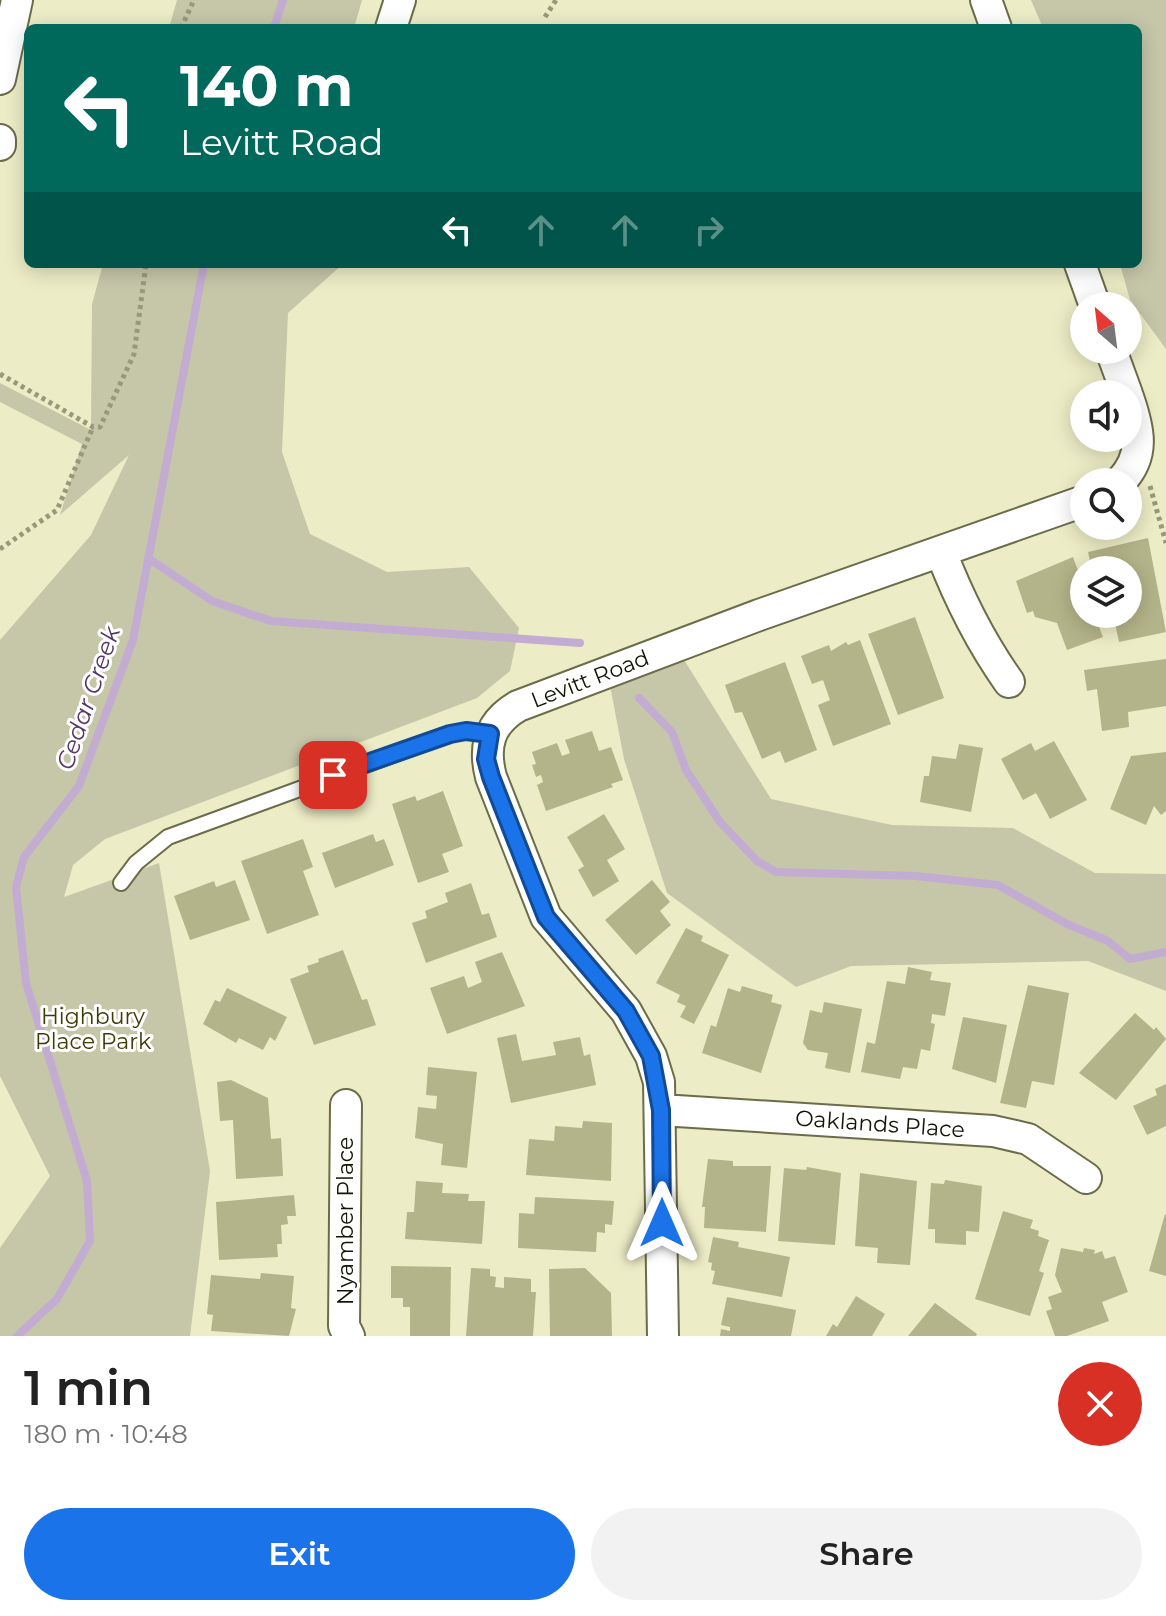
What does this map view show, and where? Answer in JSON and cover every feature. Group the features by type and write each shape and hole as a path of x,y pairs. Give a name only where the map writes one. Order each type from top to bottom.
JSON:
{"street":[{"path":"0,79 17,0"},
{"path":"392,24 400,0"},
{"path":"986,0 995,24"},
{"path":"1081,268 1090,292"},
{"name":"Levitt Road","path":"490,734 497,720 518,706 759,615 1070,506"},
{"path":"941,552 958,597 985,648 1009,682"},
{"path":"490,734 486,759 534,894 564,942 626,1011 640,1033 659,1082 663,1336"},
{"name":"Nyamber Place","path":"346,1105 344,1326 349,1336"},
{"name":"Oaklands Place","path":"661,1110 993,1131 1028,1139 1086,1178"}],"lane":[{"path":"121,883 136,863 168,837 450,734 466,731 490,734"}],"path":[{"path":"183,24 194,0"},
{"path":"545,17 556,0"},
{"path":"0,374 93,427 100,427 134,354 145,268"},
{"path":"0,549 57,510 93,427"},
{"path":"1142,476 1152,490 1166,542"}],"green space":[{"path":"177,0 362,0 355,24 170,24"},
{"path":"1031,0 1166,0 1166,349 1142,316 1142,292 1128,292 1121,268 1142,268 1142,24 1041,24"},
{"name":"Highbury Place Park","path":"102,268 339,268 288,313 282,452 310,534 387,572 469,567 519,628 510,671 477,698 105,839 73,865 64,897 159,863 210,1171 190,1336 0,1336 0,1248 50,1176 0,1076 0,640 91,535 129,455 60,515 82,444 0,402 0,383 91,430 92,304"},
{"path":"681,655 771,799 892,825 1013,828 1095,873 1166,874 1166,991 1088,961 851,966 796,987 667,893 624,759 609,680"}],"building":[{"path":"1148,538 1166,632 1119,642 1116,628 1142,628 1142,556 1089,556 1088,552"},
{"path":"1070,558 1070,628 1099,628 1103,637 1067,650 1057,623 1035,617 1033,611 1027,613 1016,581"},
{"path":"915,617 944,698 898,715 868,634"},
{"path":"860,640 891,724 833,746 818,705 830,700 823,680 812,684 801,656 829,645 831,651 846,642 848,645"},
{"path":"1166,659 1166,706 1128,712 1129,727 1102,731 1097,689 1087,691 1084,670"},
{"path":"785,662 817,750 785,763 780,751 762,759 742,712 735,713 725,685"},
{"path":"592,731 599,751 611,747 623,780 611,784 613,787 546,811 537,785 543,782 541,775 536,777 532,752 557,743 562,756 570,753 565,740"},
{"path":"1054,741 1087,800 1050,819 1036,793 1023,800 1001,759 1031,743 1035,751"},
{"path":"959,744 983,748 971,812 920,802 924,776 929,776 932,756 956,759"},
{"path":"1166,752 1166,811 1161,815 1154,806 1146,825 1110,809 1131,756"},
{"path":"443,791 463,846 442,854 449,872 418,883 392,804 415,796 417,801"},
{"path":"604,814 625,849 607,860 619,881 593,897 578,870 584,866 567,837"},
{"path":"373,834 376,842 384,839 394,865 335,888 322,853"},
{"path":"303,839 313,867 303,871 319,915 267,934 241,861"},
{"path":"235,880 250,920 190,940 174,896 214,881 216,887"},
{"path":"652,880 670,902 660,911 671,925 636,955 605,920"},
{"path":"471,883 482,915 489,913 497,937 426,963 412,923 427,918 425,911 448,902 445,893"},
{"path":"686,928 703,936 701,941 729,955 694,1024 680,1017 686,1006 677,1002 680,995 656,983"},
{"path":"343,950 362,1000 367,999 376,1025 314,1045 290,979 309,972 307,966 319,962 318,959"},
{"path":"502,952 525,1006 447,1034 430,988 464,976 468,988 482,982 475,962"},
{"path":"908,967 932,972 930,980 951,983 945,1016 932,1014 931,1023 935,1024 930,1051 921,1049 917,1069 903,1067 900,1079 861,1072 867,1042 875,1044 887,981 905,984"},
{"path":"1028,985 1069,993 1054,1085 1032,1081 1026,1108 1000,1103"},
{"path":"742,986 773,995 771,1002 782,1005 761,1073 702,1053 711,1025 716,1027 728,988 740,992"},
{"path":"227,988 287,1017 275,1041 270,1037 263,1050 239,1038 236,1043 203,1024 215,1000 220,1002"},
{"path":"824,1002 862,1009 850,1073 825,1068 828,1053 808,1050 803,1043 810,1010 822,1013"},
{"path":"1135,1013 1154,1030 1156,1027 1166,1039 1116,1100 1079,1073"},
{"path":"963,1017 1007,1025 996,1083 952,1069"},
{"path":"516,1034 522,1061 556,1055 553,1042 580,1037 584,1056 590,1054 596,1085 511,1103 497,1038"},
{"path":"428,1067 477,1072 467,1168 441,1165 443,1144 415,1138 418,1107 436,1109 437,1096 426,1095"},
{"path":"231,1080 268,1098 271,1139 281,1138 283,1176 236,1179 233,1120 220,1121 217,1082"},
{"path":"1166,1084 1166,1126 1147,1135 1133,1106 1157,1095 1155,1089"},
{"path":"583,1121 612,1123 611,1181 526,1175 529,1139 554,1141 555,1126 582,1128"},
{"path":"708,1159 733,1161 733,1166 771,1166 766,1232 704,1228 705,1207 702,1207"},
{"path":"807,1167 841,1173 835,1245 778,1241 784,1168 806,1170"},
{"path":"860,1173 917,1181 910,1265 877,1263 878,1248 855,1246"},
{"path":"945,1180 982,1186 979,1232 966,1231 966,1245 935,1243 935,1229 928,1229 931,1183 944,1184"},
{"path":"416,1181 443,1183 442,1193 469,1194 468,1201 485,1201 482,1244 405,1239 407,1212 414,1212"},
{"path":"294,1195 296,1216 287,1216 288,1224 281,1225 282,1244 277,1244 278,1257 219,1260 216,1202"},
{"path":"535,1197 614,1201 612,1225 605,1224 605,1233 597,1232 596,1252 518,1248 519,1213 534,1214"},
{"path":"1003,1211 1033,1220 1030,1228 1039,1231 1038,1236 1049,1240 1039,1271 1044,1273 1030,1316 975,1299"},
{"path":"1166,1215 1166,1276 1149,1271"},
{"path":"713,1237 739,1242 738,1247 790,1257 782,1297 712,1284 715,1271 711,1270 712,1263 708,1262"},
{"path":"1061,1248 1083,1252 1084,1248 1095,1250 1094,1254 1102,1251 1105,1259 1115,1256 1128,1292 1102,1302 1109,1321 1067,1336 1055,1336 1046,1311 1052,1309 1048,1297 1062,1292 1055,1275"},
{"path":"391,1266 451,1267 450,1336 410,1336 410,1307 403,1307 403,1298 391,1298"},
{"path":"471,1268 490,1269 490,1276 496,1277 495,1287 504,1288 504,1277 531,1279 531,1292 536,1292 533,1336 466,1336"},
{"path":"585,1268 611,1293 612,1336 550,1336 549,1269"},
{"path":"261,1273 294,1276 291,1308 296,1309 289,1336 211,1331 213,1315 207,1314 211,1275 260,1279"},
{"path":"856,1296 885,1314 872,1336 826,1336 833,1324 837,1327"},
{"path":"727,1297 796,1310 791,1336 720,1336 721,1329 730,1331 730,1327 721,1325"},
{"path":"935,1303 977,1334 976,1336 908,1336"}],"waterway":[{"name":"Cedar Creek","path":"275,24 283,0"},
{"name":"Cedar Creek","path":"17,1336 57,1299 90,1241 87,1181 26,983 16,887 24,857 79,786 133,640 203,268"},
{"path":"148,558 212,601 271,621 580,643"},
{"path":"639,698 672,732 686,770 720,822 757,861 776,872 916,876 998,885 1067,924 1108,941 1130,959 1166,952"}],"route":[{"path":"333,775 450,734 478,731 490,734 486,759 534,894 564,942 626,1011 651,1056 659,1082 661,1110 662,1223"}]}
